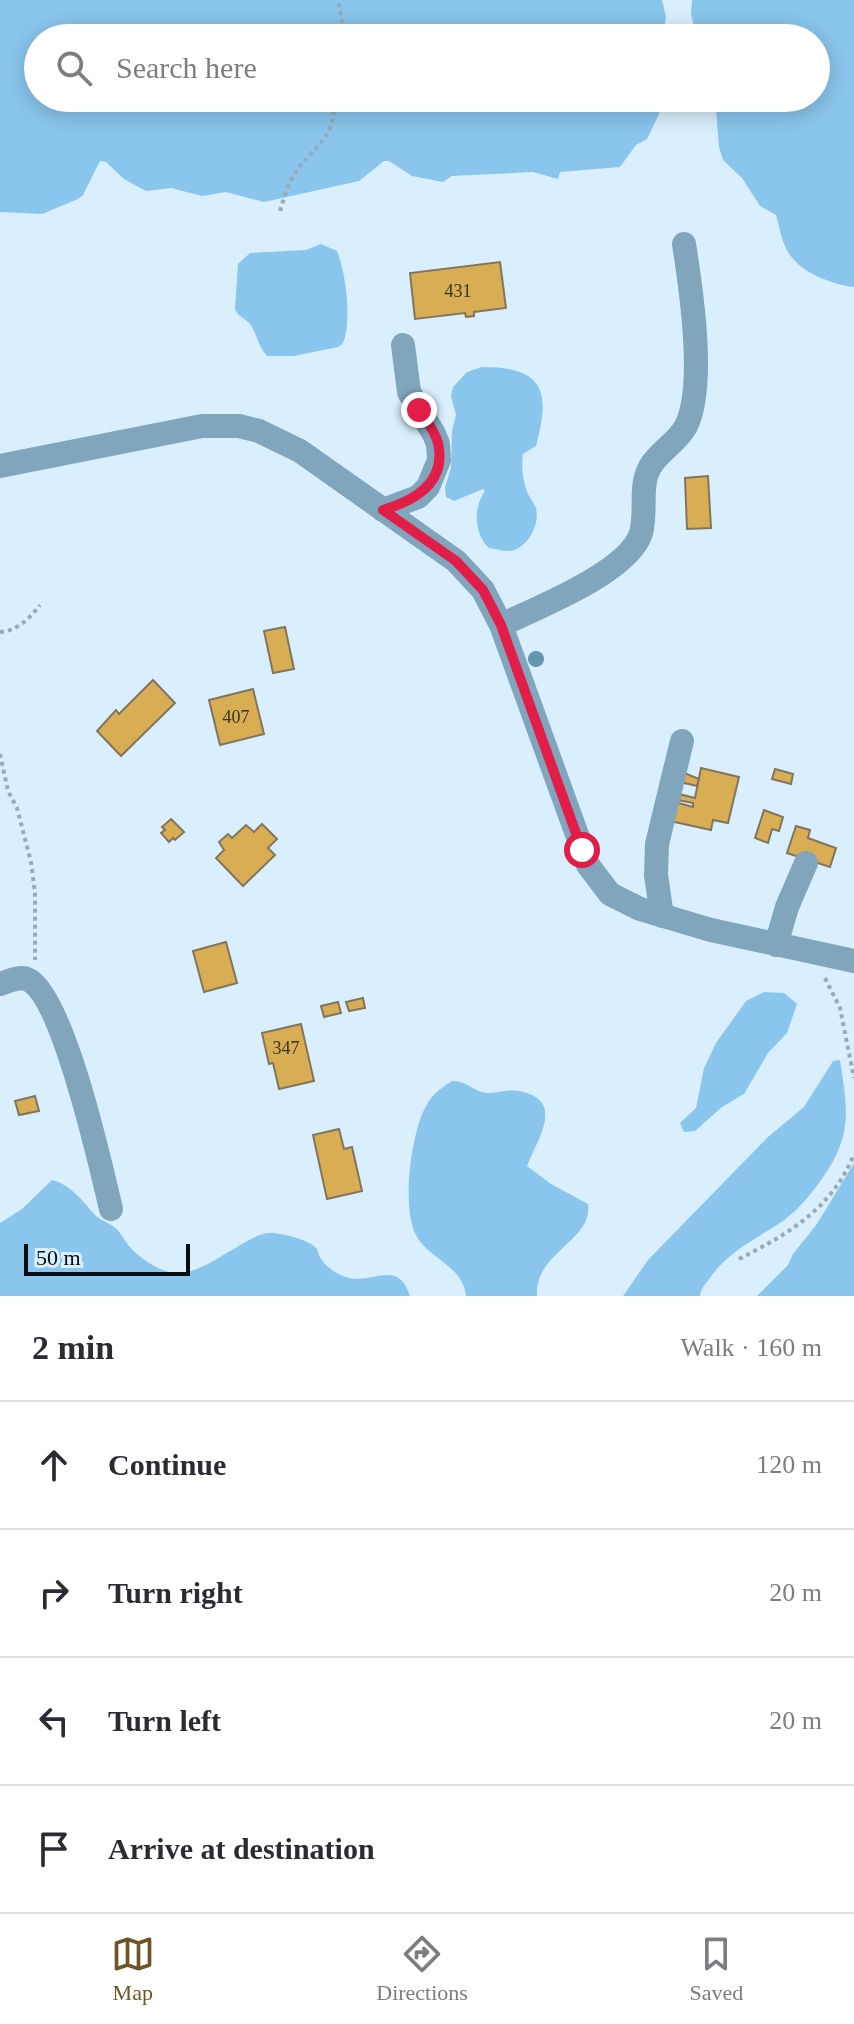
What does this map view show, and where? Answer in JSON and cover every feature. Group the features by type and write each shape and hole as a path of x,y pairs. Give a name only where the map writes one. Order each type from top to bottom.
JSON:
{"street":[{"path":"501,625 614,567 636,545 643,522 651,465 670,448 688,423 695,392 692,292 684,244"},
{"path":"383,510 418,497 428,487 439,460 434,434 409,392 403,345"},
{"path":"0,466 202,426 239,426 300,451 470,574 483,590 501,625 588,865 610,894 662,916 854,961"},
{"path":"662,916 656,875 657,844 682,741"},
{"path":"776,945 787,907 806,863"},
{"path":"19,976 32,982 46,998 96,1141 111,1209"}],"path":[{"path":"338,0 341,24"},
{"path":"280,211 290,182 306,158 322,143 334,122 334,112"},
{"path":"0,632 12,630 40,605"},
{"path":"0,754 8,791 21,819 35,893 19,976"},
{"path":"814,954 840,1008 854,1078"},
{"path":"739,1259 809,1218 832,1192 854,1154"}],"shaded area":[{"path":"0,0 662,0 665,24 24,24 24,112 659,114 647,139 636,145 620,167 560,172 558,179 533,172 452,176 443,182 412,176 384,161 359,181 264,202 226,192 202,196 171,188 146,191 124,179 106,162 100,161 78,199 42,214 0,212"},
{"path":"692,0 854,0 854,287 814,275 797,263 785,246 776,215 760,206 742,178 723,160 719,147 716,112 830,112 830,24 693,24"},
{"path":"321,244 337,251 343,272 347,322 343,343 338,347 294,356 267,356 250,324 235,309 238,264 250,253 306,250"},
{"path":"482,367 503,368 530,377 542,397 541,427 536,446 523,454 522,459 524,483 536,508 535,527 529,539 511,551 489,548 480,536 477,513 485,491 483,489 454,501 446,497 456,415 451,396 453,387 467,372"},
{"path":"764,992 784,993 797,1004 787,1033 768,1053 744,1094 722,1107 695,1131 684,1132 680,1123 696,1108 704,1068 716,1043 746,1001"},
{"path":"840,1060 846,1110 843,1137 830,1166 801,1204 786,1219 727,1259 704,1285 700,1296 623,1296 648,1260 768,1137 804,1107 833,1061"},
{"path":"452,1081 487,1093 519,1091 542,1103 545,1121 527,1166 551,1184 588,1204 582,1228 544,1268 537,1296 466,1296 459,1277 416,1235 409,1206 409,1187 417,1129 431,1098"},
{"path":"854,1163 854,1296 757,1296 788,1265"},
{"path":"52,1180 70,1189 96,1216 116,1229 138,1255 169,1272 192,1271 252,1239 274,1233 311,1244 327,1266 343,1276 363,1279 390,1275 398,1278 410,1296 0,1296 0,1223 22,1209"}],"building":[{"path":"500,262 506,308 474,312 474,316 466,317 465,313 415,319 410,273"},
{"path":"708,476 711,528 687,529 685,478"},
{"path":"285,627 294,669 273,673 264,631"},
{"path":"153,680 175,703 121,756 97,731 116,710 119,714"},
{"path":"253,689 264,734 220,745 209,700"},
{"path":"701,768 739,777 728,823 713,820 711,830 670,821 675,802 693,807 693,803 673,799 675,793 695,798"},
{"path":"775,769 793,774 791,784 772,779"},
{"path":"682,772 699,779 697,786 676,781"},
{"path":"764,810 783,817 779,831 772,829 768,843 755,838"},
{"path":"171,819 184,832 169,842 161,833 165,830 162,827"},
{"path":"262,824 277,839 268,848 275,855 243,886 216,858 224,850 219,842 228,834 232,838 246,825 254,832"},
{"path":"796,826 810,830 808,838 836,848 830,867 787,853"},
{"path":"226,942 237,983 204,992 193,951"},
{"path":"363,998 365,1008 349,1011 346,1002"},
{"path":"338,1002 341,1013 324,1017 321,1006"},
{"path":"301,1024 314,1081 279,1089 262,1033"},
{"path":"35,1096 39,1111 19,1115 15,1101"},
{"path":"339,1129 344,1149 352,1147 362,1191 327,1199 313,1135"}],"route":[{"path":"419,410 438,444 439,460 434,475 418,497 383,510 456,561 483,590 501,625 582,850"}]}
